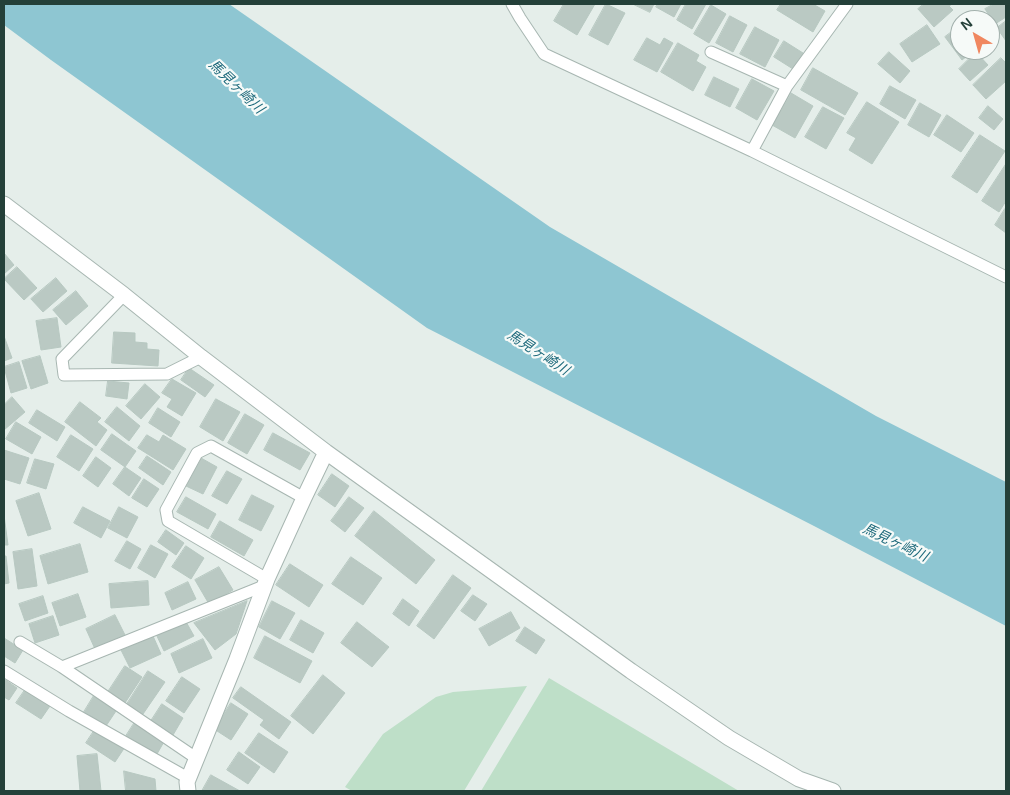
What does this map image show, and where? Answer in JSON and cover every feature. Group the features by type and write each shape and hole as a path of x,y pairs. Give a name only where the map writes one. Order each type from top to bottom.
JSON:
{"street":[{"path":"4,204 326,452 631,671 728,738 799,779 833,791"},
{"path":"188,784 196,758 237,659 266,582 326,452"}],"lane":[{"path":"512,4 544,54 752,151 1006,277"},
{"path":"752,151 787,86 847,4"},
{"path":"711,52 787,86"},
{"path":"124,295 62,359 64,376 167,374 201,357"},
{"path":"266,582 168,521 166,510 197,453 211,446 304,498"},
{"path":"62,667 266,582"},
{"path":"20,642 62,667 196,758"},
{"path":"4,670 188,784"}],"green space":[{"path":"549,678 739,791 481,791"},
{"path":"527,686 464,791 352,791 345,787 383,734 436,697 453,692"}],"water":[{"name":"馬見ヶ崎川","path":"4,4 229,4 550,227 876,416 1006,482 1006,626 427,328 4,25"}],"building":[{"path":"564,4 595,4 577,35 554,21"},
{"path":"606,4 625,13 608,45 589,35"},
{"path":"633,4 654,4 650,12"},
{"path":"658,4 681,4 674,17 656,7"},
{"path":"686,4 706,4 692,29 677,20"},
{"path":"781,4 813,4 825,11 813,32 777,10"},
{"path":"924,4 952,4 949,6 953,10 950,10 950,13 934,27 918,9"},
{"path":"994,4 1006,4 1006,17 1000,21 1000,10 985,9"},
{"path":"711,5 726,14 709,43 694,34"},
{"path":"730,16 747,25 733,52 716,43"},
{"path":"1006,21 1006,41 1000,32 1000,26"},
{"path":"927,25 940,44 912,62 900,44"},
{"path":"755,27 779,40 765,67 740,54"},
{"path":"950,33 950,44 945,37"},
{"path":"647,38 660,45 664,38 673,43 657,72 634,60"},
{"path":"784,41 803,53 793,69 774,57"},
{"path":"678,43 699,55 696,61 706,67 693,91 661,72"},
{"path":"889,52 910,71 900,83 878,64"},
{"path":"1000,59 1006,63 1006,81 986,99 973,85"},
{"path":"968,60 983,60 988,65 970,81 959,69"},
{"path":"813,68 858,93 845,115 801,90"},
{"path":"714,77 739,89 730,107 705,95"},
{"path":"752,79 774,91 757,120 736,108"},
{"path":"890,86 916,100 905,119 880,104"},
{"path":"791,93 813,106 795,138 772,125"},
{"path":"867,102 899,122 872,164 849,150 856,138 847,133"},
{"path":"920,103 941,115 929,137 908,125"},
{"path":"988,106 1003,119 994,130 979,118"},
{"path":"823,107 844,118 826,149 805,137"},
{"path":"947,115 974,133 961,152 934,135"},
{"path":"980,135 1005,151 977,193 952,177"},
{"path":"1006,164 1006,201 999,212 982,201"},
{"path":"1006,210 1006,233 995,225"},
{"path":"4,253 14,265 4,274"},
{"path":"17,267 37,288 24,300 4,279"},
{"path":"56,278 67,291 43,312 31,299"},
{"path":"76,291 88,306 66,325 53,310"},
{"path":"57,318 61,347 41,350 36,321"},
{"path":"114,332 135,333 135,342 147,343 147,349 159,350 158,366 112,363"},
{"path":"4,336 12,358 4,361"},
{"path":"40,356 48,383 31,389 22,361"},
{"path":"19,362 27,388 11,393 4,367"},
{"path":"189,368 214,385 205,397 181,380"},
{"path":"172,379 196,393 182,416 167,407 172,399 162,393"},
{"path":"108,381 129,383 127,399 106,396"},
{"path":"145,384 160,397 141,419 126,406"},
{"path":"12,397 25,412 4,430 4,405"},
{"path":"216,399 240,412 223,441 200,427"},
{"path":"80,402 101,418 97,422 107,430 96,446 65,422"},
{"path":"117,407 140,426 129,441 105,422"},
{"path":"158,408 180,422 171,437 149,423"},
{"path":"37,410 65,427 57,441 29,423"},
{"path":"245,414 264,425 247,454 228,443"},
{"path":"16,422 41,437 32,454 6,439"},
{"path":"273,433 310,453 300,470 264,450"},
{"path":"112,434 136,451 125,467 101,450"},
{"path":"71,435 93,449 79,471 57,457"},
{"path":"147,435 159,442 163,435 186,449 173,470 138,448"},
{"path":"4,450 29,458 20,484 4,479"},
{"path":"147,456 171,472 163,485 139,468"},
{"path":"96,457 111,468 98,487 83,476"},
{"path":"201,458 217,467 203,494 186,486"},
{"path":"35,459 54,464 46,489 27,483"},
{"path":"125,467 141,478 129,496 113,484"},
{"path":"227,471 242,479 227,504 212,496"},
{"path":"332,474 349,486 335,507 318,495"},
{"path":"144,479 159,489 147,507 132,498"},
{"path":"39,493 51,529 28,536 16,501"},
{"path":"252,495 274,506 261,531 239,520"},
{"path":"186,497 216,514 208,529 177,512"},
{"path":"349,497 364,508 345,532 331,521"},
{"path":"83,507 110,521 101,538 74,523"},
{"path":"119,507 138,517 127,538 108,528"},
{"path":"374,511 435,560 416,584 355,536"},
{"path":"4,515 8,545 4,545"},
{"path":"220,521 253,540 244,556 211,537"},
{"path":"166,530 184,543 176,555 158,542"},
{"path":"127,541 141,549 130,569 115,561"},
{"path":"80,544 88,572 48,584 40,556"},
{"path":"151,545 168,554 155,578 138,568"},
{"path":"186,546 204,558 191,579 172,567"},
{"path":"32,549 37,586 18,589 13,552"},
{"path":"4,556 6,556 9,583 4,584"},
{"path":"351,557 382,578 363,605 332,584"},
{"path":"290,564 323,585 309,607 276,585"},
{"path":"219,567 233,590 209,604 195,580"},
{"path":"453,575 471,588 434,639 417,626"},
{"path":"148,581 149,605 111,608 109,584"},
{"path":"188,582 196,599 172,610 165,593"},
{"path":"78,594 86,617 60,626 52,603"},
{"path":"473,595 487,604 475,621 461,611"},
{"path":"43,596 48,613 25,621 19,604"},
{"path":"403,599 419,611 409,626 393,614"},
{"path":"247,601 236,634 215,650 194,623"},
{"path":"272,601 295,613 280,639 259,627"},
{"path":"511,612 520,628 489,646 479,629"},
{"path":"115,615 125,635 95,649 86,629"},
{"path":"53,616 59,635 35,643 29,624"},
{"path":"185,620 194,636 164,651 156,634"},
{"path":"301,620 324,633 313,653 290,640"},
{"path":"357,622 389,647 372,667 341,643"},
{"path":"525,627 545,640 536,654 516,641"},
{"path":"153,636 161,654 130,668 121,650"},
{"path":"265,636 312,661 300,683 254,658"},
{"path":"4,638 23,650 15,663 4,656"},
{"path":"203,639 212,658 179,673 171,654"},
{"path":"125,666 142,677 125,703 108,692"},
{"path":"148,671 165,682 143,714 127,704"},
{"path":"323,675 345,693 313,734 291,716"},
{"path":"182,677 200,689 184,713 166,701"},
{"path":"4,679 17,688 9,700 4,697"},
{"path":"241,687 291,722 279,739 260,725 264,720 233,698"},
{"path":"25,690 50,706 41,719 16,703"},
{"path":"95,694 118,708 106,726 84,712"},
{"path":"231,703 248,714 231,740 214,729"},
{"path":"162,704 183,718 173,735 151,721"},
{"path":"135,722 165,740 157,754 126,736"},
{"path":"96,728 125,747 115,762 86,743"},
{"path":"259,733 288,752 274,773 245,753"},
{"path":"239,752 260,767 248,784 227,770"},
{"path":"97,754 101,791 80,791 77,756"},
{"path":"124,771 155,779 156,791 126,791"},
{"path":"211,775 240,791 202,791"}]}
